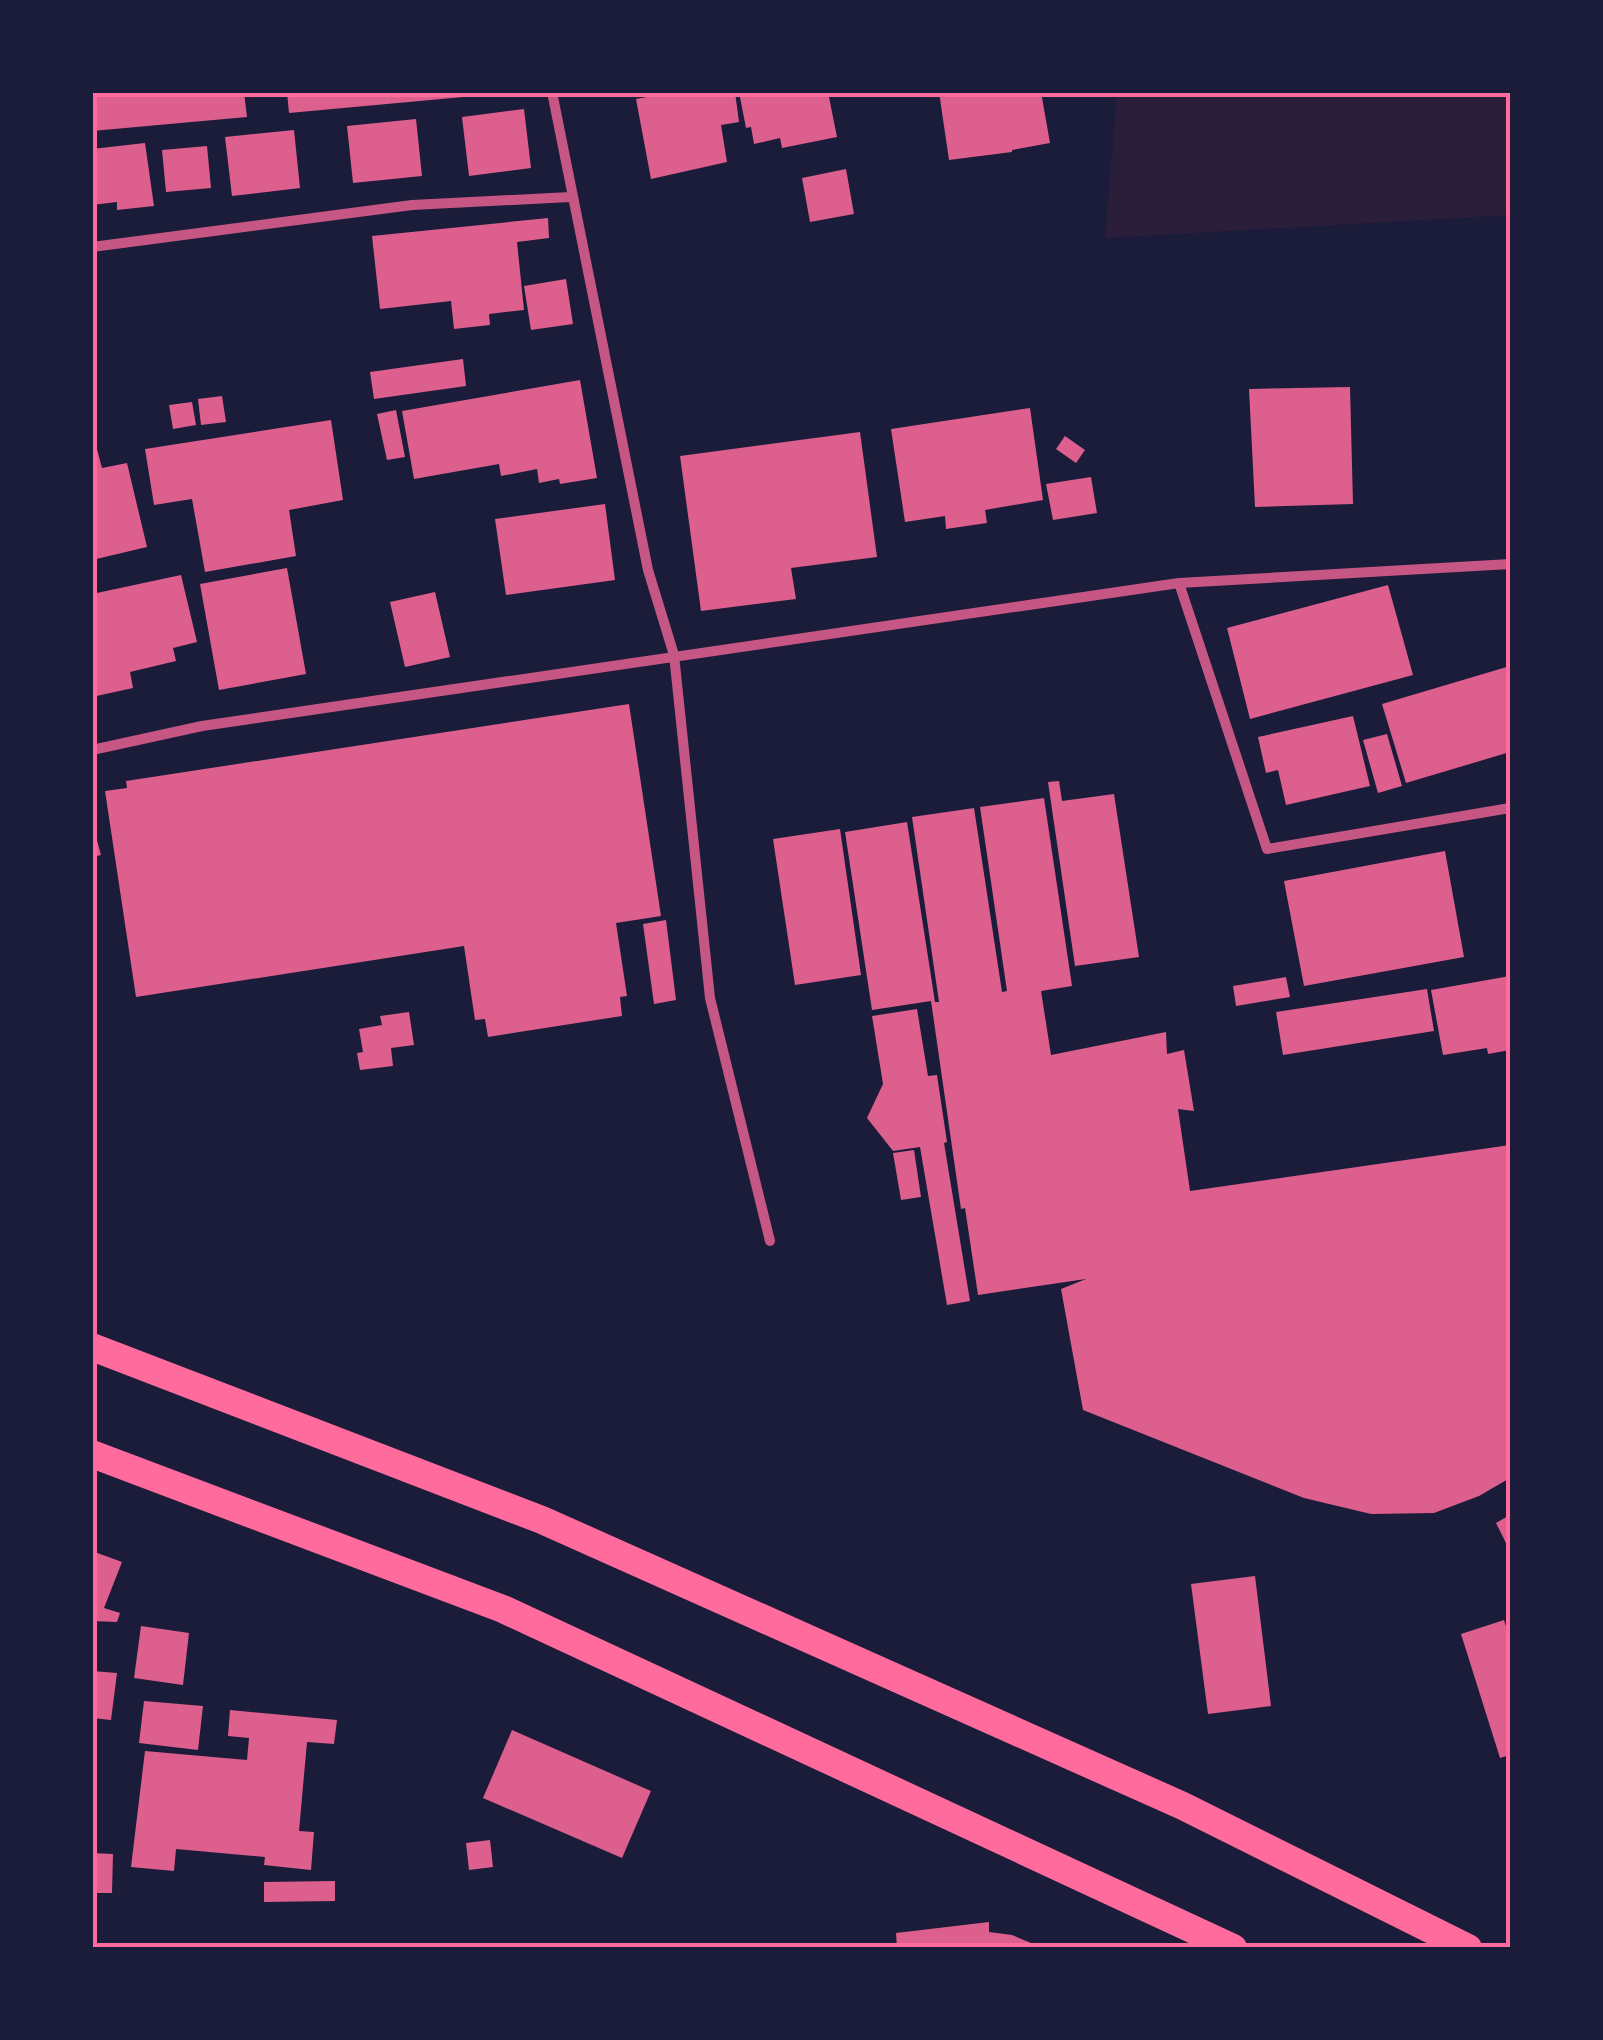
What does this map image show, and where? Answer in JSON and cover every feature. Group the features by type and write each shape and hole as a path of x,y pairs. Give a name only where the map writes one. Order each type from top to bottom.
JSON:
{"highway":[{"path":"92,1347 542,1520 1183,1806 1468,1948"},
{"path":"92,1454 504,1610 1234,1948"}],"street":[{"path":"552,92 648,570 674,655 710,998 770,1241"},
{"path":"92,247 412,205 570,196"},
{"path":"92,750 202,726 1179,583 1510,564"},
{"path":"1179,583 1267,850 1510,808"}],"shaded area":[{"path":"1117,93 1510,93 1510,215 1105,238"}],"building":[{"path":"92,92 244,92 247,117 92,131"},
{"path":"287,92 474,92 474,96 289,113"},
{"path":"674,92 735,92 739,122 721,125 727,162 651,179 636,99"},
{"path":"739,92 828,92 837,137 782,148 780,138 754,144 751,127 746,128"},
{"path":"939,92 1041,92 1050,143 949,160"},
{"path":"524,109 531,168 469,176 462,117"},
{"path":"416,119 422,176 353,183 347,126"},
{"path":"294,130 300,188 232,196 225,137"},
{"path":"145,143 154,206 117,210 117,202 92,205 92,149"},
{"path":"207,146 211,188 166,192 162,150"},
{"path":"846,169 854,214 810,222 802,178"},
{"path":"548,218 549,238 517,242 524,310 489,314 490,325 454,329 451,301 380,309 372,236"},
{"path":"566,279 573,324 531,330 524,286"},
{"path":"463,359 466,386 374,399 370,372"},
{"path":"580,380 597,478 539,483 537,469 501,476 499,464 414,479 402,411"},
{"path":"1350,387 1353,504 1255,507 1249,389"},
{"path":"222,396 226,422 201,425 198,399"},
{"path":"192,402 196,425 173,429 169,405"},
{"path":"1030,408 1043,500 985,510 987,523 946,529 945,516 905,522 891,429"},
{"path":"396,410 405,457 387,460 377,414"},
{"path":"331,420 343,500 289,510 296,556 205,572 192,499 154,505 145,449"},
{"path":"92,430 102,468 127,463 147,547 92,560"},
{"path":"860,432 877,557 791,568 796,599 701,611 680,456"},
{"path":"1065,436 1085,450 1076,463 1056,449"},
{"path":"1091,477 1097,513 1053,520 1046,484"},
{"path":"605,504 615,580 506,595 495,519"},
{"path":"287,568 306,674 219,690 200,584"},
{"path":"181,575 197,642 173,648 176,661 130,672 133,688 92,697 92,594"},
{"path":"1388,585 1413,675 1250,719 1227,628"},
{"path":"435,592 450,657 405,667 390,602"},
{"path":"1510,666 1510,752 1406,783 1382,704"},
{"path":"629,704 661,916 616,923 627,996 620,997 622,1016 488,1037 485,1019 475,1020 464,946 136,997 105,791 127,788 126,781"},
{"path":"1353,716 1370,786 1286,805 1278,770 1266,773 1258,737"},
{"path":"1387,734 1402,786 1378,793 1363,740"},
{"path":"1059,781 1062,801 1114,794 1139,957 1075,966 1048,782"},
{"path":"1044,798 1072,986 1041,991 1051,1055 1166,1032 1167,1054 1184,1050 1194,1111 1178,1109 1190,1191 1510,1145 1510,1478 1479,1496 1434,1513 1371,1514 1304,1498 1083,1410 1061,1289 1086,1279 978,1295 965,1208 961,1209 931,1001 872,1010 845,832 907,822 935,1002 939,1002 912,817 974,808 1002,992 1007,991 980,807"},
{"path":"92,822 101,855 92,857"},
{"path":"840,829 861,975 795,985 773,839"},
{"path":"1445,851 1464,957 1304,986 1284,881"},
{"path":"666,920 676,1000 654,1004 643,924"},
{"path":"1510,976 1510,1050 1488,1054 1487,1048 1443,1055 1431,990"},
{"path":"1286,977 1290,997 1236,1006 1233,986"},
{"path":"1427,989 1434,1031 1283,1055 1276,1012"},
{"path":"917,1009 928,1076 937,1075 970,1301 947,1305 920,1147 893,1151 867,1118 883,1084 872,1016"},
{"path":"409,1012 414,1045 391,1048 393,1066 360,1070 357,1053 363,1052 359,1029 382,1025 380,1016"},
{"path":"914,1150 921,1197 901,1200 893,1153"},
{"path":"1510,1515 1510,1540 1506,1543 1496,1523"},
{"path":"92,1551 122,1562 104,1608 120,1613 117,1622 92,1621"},
{"path":"1255,1576 1271,1706 1208,1714 1191,1584"},
{"path":"1504,1620 1510,1639 1510,1755 1500,1758 1461,1634"},
{"path":"141,1626 189,1633 183,1685 134,1678"},
{"path":"92,1671 117,1673 111,1720 92,1718"},
{"path":"144,1701 203,1706 198,1750 139,1743"},
{"path":"230,1710 337,1720 334,1744 307,1742 299,1831 314,1832 311,1870 264,1865 265,1857 176,1849 174,1871 131,1867 145,1751 247,1760 249,1738 228,1736"},
{"path":"512,1730 651,1791 622,1858 483,1798"},
{"path":"490,1840 493,1867 469,1870 466,1843"},
{"path":"92,1853 113,1854 112,1893 96,1893 96,1914 92,1914"},
{"path":"335,1881 335,1901 264,1902 264,1882"},
{"path":"989,1922 989,1932 1012,1935 1043,1948 897,1948 896,1933"}]}
